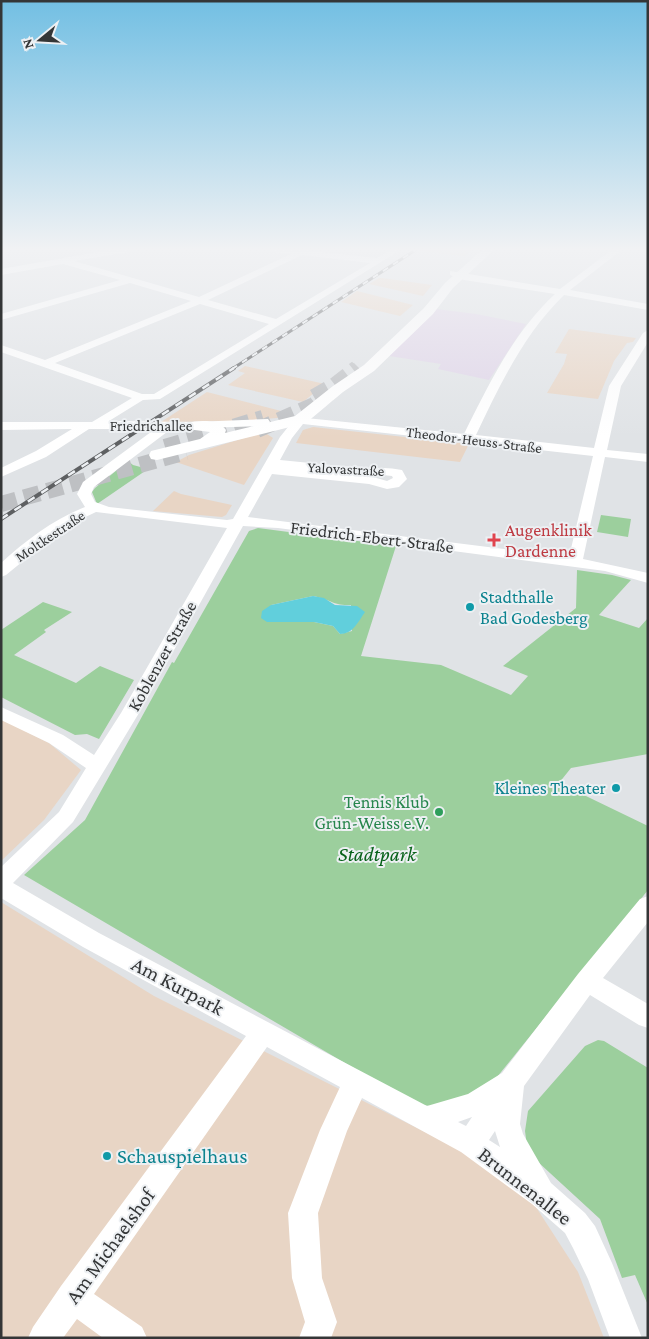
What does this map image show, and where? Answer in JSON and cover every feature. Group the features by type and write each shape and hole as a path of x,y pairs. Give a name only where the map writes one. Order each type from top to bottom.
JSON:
{"main road":[{"name":"Koblenzer Straße","path":"302,419 323,403 419,311"},
{"path":"286,437 274,430 259,426 157,454 208,439 259,426 302,419"},
{"path":"193,426 209,427 218,430 217,434 208,439"}],"street":[{"path":"1,317 20,311"},
{"path":"47,363 173,311"},
{"path":"236,311 277,323"},
{"path":"1,348 141,396 156,397 164,394 296,311"},
{"path":"468,439 498,377 515,349 543,311"},
{"path":"575,562 615,386 648,333"},
{"path":"1,472 41,454 141,396"},
{"name":"Theodor-Heuss-Straße","path":"302,419 599,454 648,458"},
{"name":"Koblenzer Straße","path":"1,881 66,817 130,713 286,437 302,419"},
{"name":"Friedrichallee","path":"1,426 259,426"},
{"name":"Moltkestraße","path":"1,572 22,554 75,516 94,508 84,499 88,485 169,426"},
{"name":"Yalovastraße","path":"269,466 371,473 388,471 397,473 400,479 394,484 387,485 370,480 269,466"},
{"name":"Friedrich-Ebert-Straße","path":"94,508 236,523 278,524 575,562 606,567 648,578"},
{"path":"1,712 56,739 97,765"},
{"name":"Am Kurpark","path":"1,887 46,916 471,1144"},
{"path":"471,1144 513,1080 587,981 648,905"},
{"path":"587,981 648,1017"},
{"name":"Am Michaelshof","path":"44,1338 263,1031"},
{"path":"425,1118 475,1104 513,1080"},
{"path":"513,1080 506,1124 511,1140 542,1194"},
{"path":"316,1324 307,1278 303,1212 334,1130 356,1082"},
{"name":"Brunnenallee","path":"471,1144 542,1194 575,1223 584,1237 601,1274 626,1338"},
{"path":"72,1298 131,1338"}],"shaded area":[{"path":"381,311 405,311 400,316"},
{"path":"434,311 476,314 526,324 489,380 438,369 441,364 389,356"},
{"path":"569,329 636,338 633,342 627,343 614,361 598,399 547,393 564,364 567,354 555,353"},
{"path":"245,366 325,384 303,402 228,385 245,373 238,371"},
{"path":"207,392 289,413 277,418 240,421 161,422"},
{"path":"313,427 469,444 460,462 296,443 303,430"},
{"path":"257,434 267,434 273,438 244,485 176,462 189,455"},
{"path":"174,491 232,505 226,515 222,517 153,511"},
{"path":"1,719 49,743 81,770 44,820 1,861"},
{"path":"1,902 154,996 467,1153 534,1204 578,1272 604,1338 1,1338"}],"green space":[{"path":"128,461 133,465 148,469 97,504 92,492"},
{"path":"601,515 631,519 628,537 597,532"},
{"name":"Stadtpark","path":"258,528 396,546 361,656 441,665 511,695 528,676 503,666 576,608 577,570 631,580 599,615 639,628 648,618 648,754 571,768 559,783 648,826 648,890 493,1082 466,1102 437,1107 415,1104 24,875 85,820 172,662 174,663 249,531","holes":["313,596 336,603 351,605 352,631 340,634 333,626 314,622 267,622 271,605"]},
{"path":"43,602 72,612 44,630 46,632 14,655 76,683 100,666 134,680 99,739 87,734 75,735 1,697 1,630"},
{"path":"598,1040 604,1041 648,1068 648,1305 635,1275 622,1278 600,1219 538,1162 527,1146 525,1131 528,1111 585,1046"}],"water":[{"path":"313,596 324,598 335,605 357,606 365,612 352,630 340,634 333,626 314,622 267,622 261,618 262,611 271,605"}],"tunnel":[{"path":"314,397 335,385 357,368"},
{"path":"257,430 314,405 328,394"},
{"path":"165,447 263,418"},
{"path":"1,504 186,452"}],"railway":[{"path":"232,369 321,311"},
{"path":"1,519 234,368"}],"place":[{"name":"Augenklinik Dardenne","path":"494,540"},
{"name":"Stadthalle Bad Godesberg","path":"470,607"},
{"name":"Kleines Theater","path":"616,788"},
{"name":"Tennis Klub Grün-Weiss e.V.","path":"439,812"},
{"name":"Schauspielhaus","path":"107,1156"}]}
